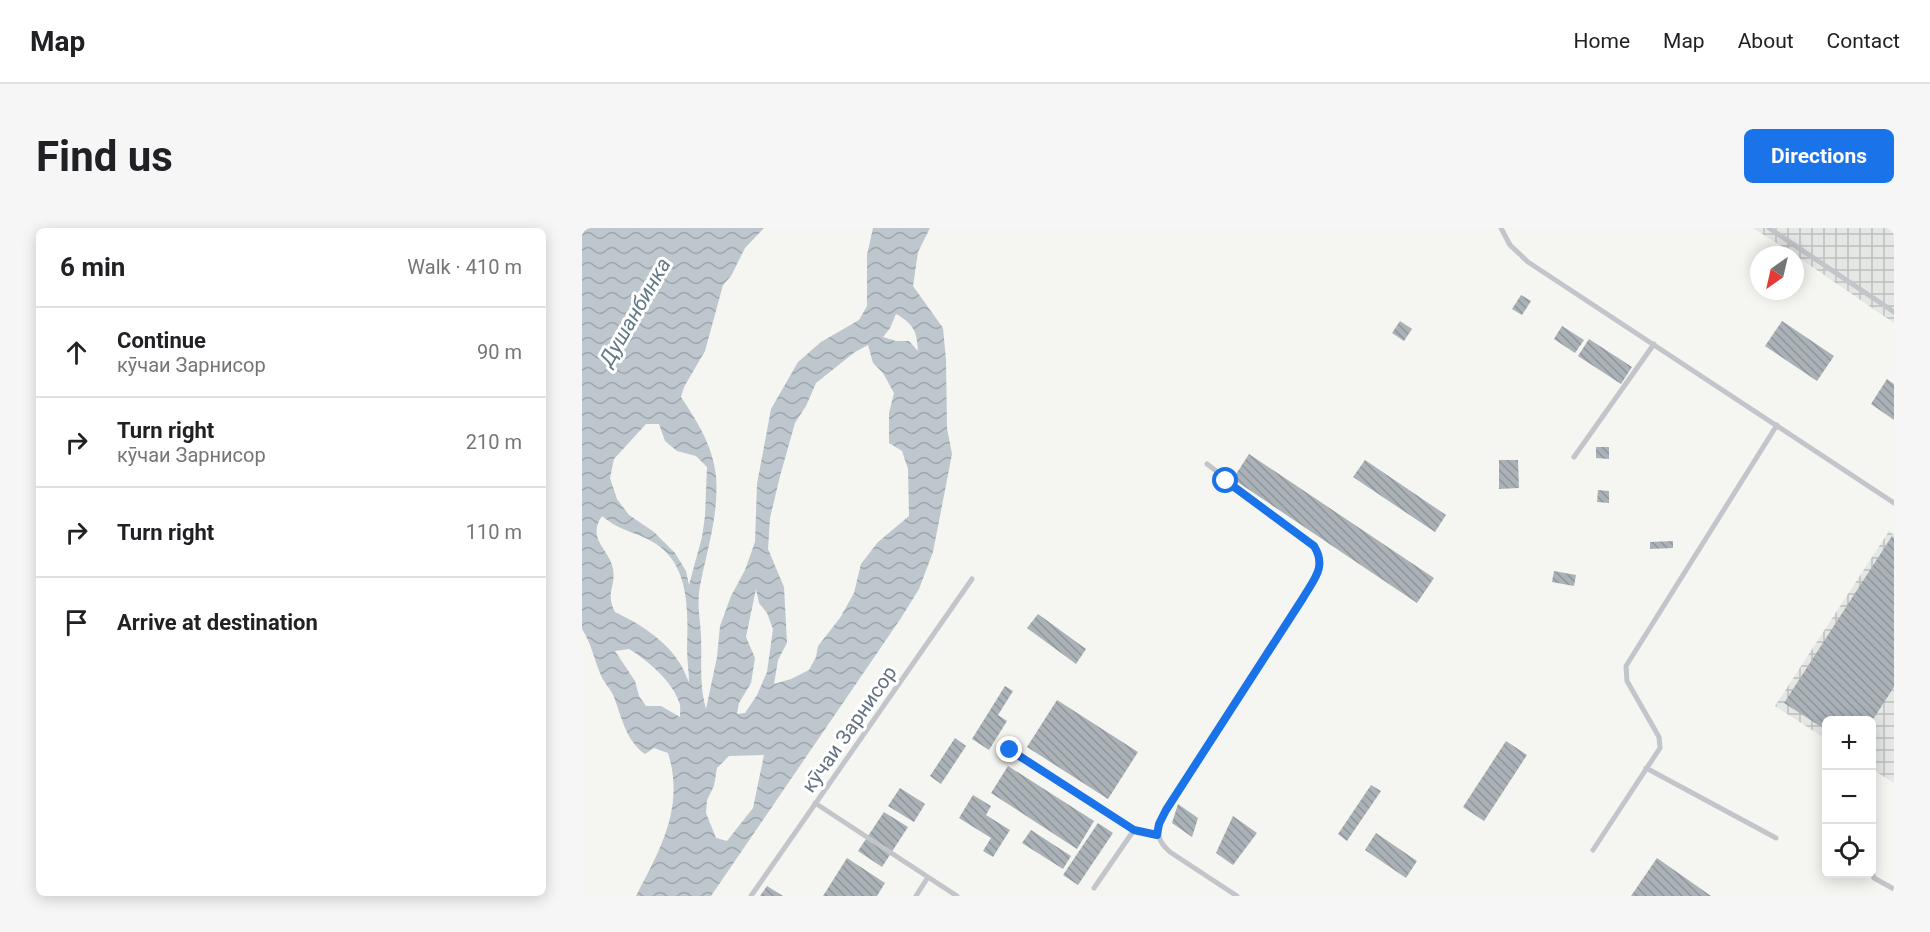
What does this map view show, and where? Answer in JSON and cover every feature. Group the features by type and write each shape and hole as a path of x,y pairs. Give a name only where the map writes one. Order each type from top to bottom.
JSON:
{"lane":[{"path":"1501,228 1510,244 1528,262 1894,503"},
{"path":"1769,228 1894,312"},
{"path":"1574,457 1654,344"},
{"path":"1593,850 1660,748 1659,737 1627,681 1626,666 1777,425"},
{"path":"1207,464 1314,546 1319,554 1321,565 1303,598 1159,824 1157,835 1161,844 1237,896"},
{"name":"кӯчаи Зарнисор","path":"751,896 972,579"},
{"path":"1010,750 1134,830 1157,835"},
{"path":"1646,768 1776,838"},
{"path":"815,803 957,896"},
{"path":"1094,888 1134,830"},
{"path":"916,896 928,877"},
{"path":"1874,878 1894,889"}],"shaded area":[{"path":"1753,228 1894,228 1894,323 1804,261 1804,246 1781,246"},
{"path":"1889,531 1894,535 1894,783 1876,772 1876,716 1822,716 1822,736 1775,706"}],"water":[{"name":"Душанбинка","path":"582,228 764,228 745,248 731,276 723,285 705,351 684,387 681,397 708,444 716,476 714,516 699,596 702,682 706,709 717,657 720,626 755,542 757,484 771,409 798,362 821,342 859,320 867,306 867,255 873,228 930,228 918,252 913,286 943,328 947,428 952,454 933,552 919,589 901,618 711,896 636,896 654,862 672,810 674,792 668,753 654,748 645,754 633,743 614,697 601,676 582,629","holes":["896,314 907,321 917,339 918,351 909,341 896,341 883,337","868,345 873,363 883,373 894,393 889,413 889,443 902,451 908,469 909,516 878,542 861,564 854,593 840,618 818,646 816,657 809,670 774,684 778,660 787,643 784,587 768,549 770,518 795,423 806,406 816,383 855,352","646,424 659,424 665,441 677,451 696,456 707,467 702,537 689,585 686,571 675,553 654,532 629,515 617,499 610,478 614,459","602,516 609,522 659,546 677,567 682,579 687,607 689,682 675,656 660,640 643,627 615,612 611,600 613,569 600,544 597,531","756,589 759,603 767,613 773,629 767,672 757,695 745,713 737,714 739,703 751,683 755,658 746,637","629,649 658,672 676,694 680,705 680,717 661,706 646,706 639,696 635,681 615,651","764,755 753,808 727,841 716,838 706,813 707,800 714,786 717,768 729,756"]}],"building":[{"path":"1521,295 1531,301 1522,315 1512,309"},
{"path":"1400,321 1412,329 1404,341 1392,333"},
{"path":"1782,321 1834,356 1817,381 1765,346"},
{"path":"1562,326 1584,340 1575,353 1554,339"},
{"path":"1589,339 1632,367 1621,384 1578,356"},
{"path":"1887,379 1894,384 1894,420 1871,404"},
{"path":"1596,447 1609,447 1609,459 1596,458"},
{"path":"1249,454 1434,578 1417,603 1233,479"},
{"path":"1365,460 1446,515 1435,532 1353,477"},
{"path":"1499,460 1518,460 1519,488 1499,489"},
{"path":"1598,490 1609,491 1609,503 1597,502"},
{"path":"1892,536 1894,538 1894,687 1875,716 1822,716 1822,727 1784,703"},
{"path":"1673,541 1673,548 1650,549 1650,542"},
{"path":"1554,571 1576,575 1574,586 1552,582"},
{"path":"1038,614 1086,649 1076,664 1027,628"},
{"path":"1005,686 1013,691 998,715 1007,721 989,750 972,739"},
{"path":"1057,700 1138,752 1108,799 1027,747"},
{"path":"955,738 966,746 941,784 930,776"},
{"path":"1506,741 1527,755 1484,821 1463,807"},
{"path":"1008,766 1094,821 1077,849 991,793"},
{"path":"1371,785 1381,791 1347,841 1338,834"},
{"path":"900,788 925,804 914,822 888,806"},
{"path":"973,795 991,806 986,815 1010,830 993,857 983,851 991,838 959,818"},
{"path":"1178,804 1198,818 1192,837 1172,823"},
{"path":"884,812 908,827 882,867 858,851"},
{"path":"1233,816 1257,833 1233,865 1216,853"},
{"path":"1098,823 1113,833 1078,885 1063,875"},
{"path":"1031,830 1071,856 1063,869 1022,843"},
{"path":"1376,833 1417,861 1406,878 1365,850"},
{"path":"847,858 885,883 877,896 823,896"},
{"path":"1657,858 1711,896 1631,896"},
{"path":"767,886 783,896 760,896"}],"route":[{"path":"1010,750 1134,830 1157,835 1159,824 1166,810 1303,598 1321,565 1319,554 1314,546 1226,481"}]}
